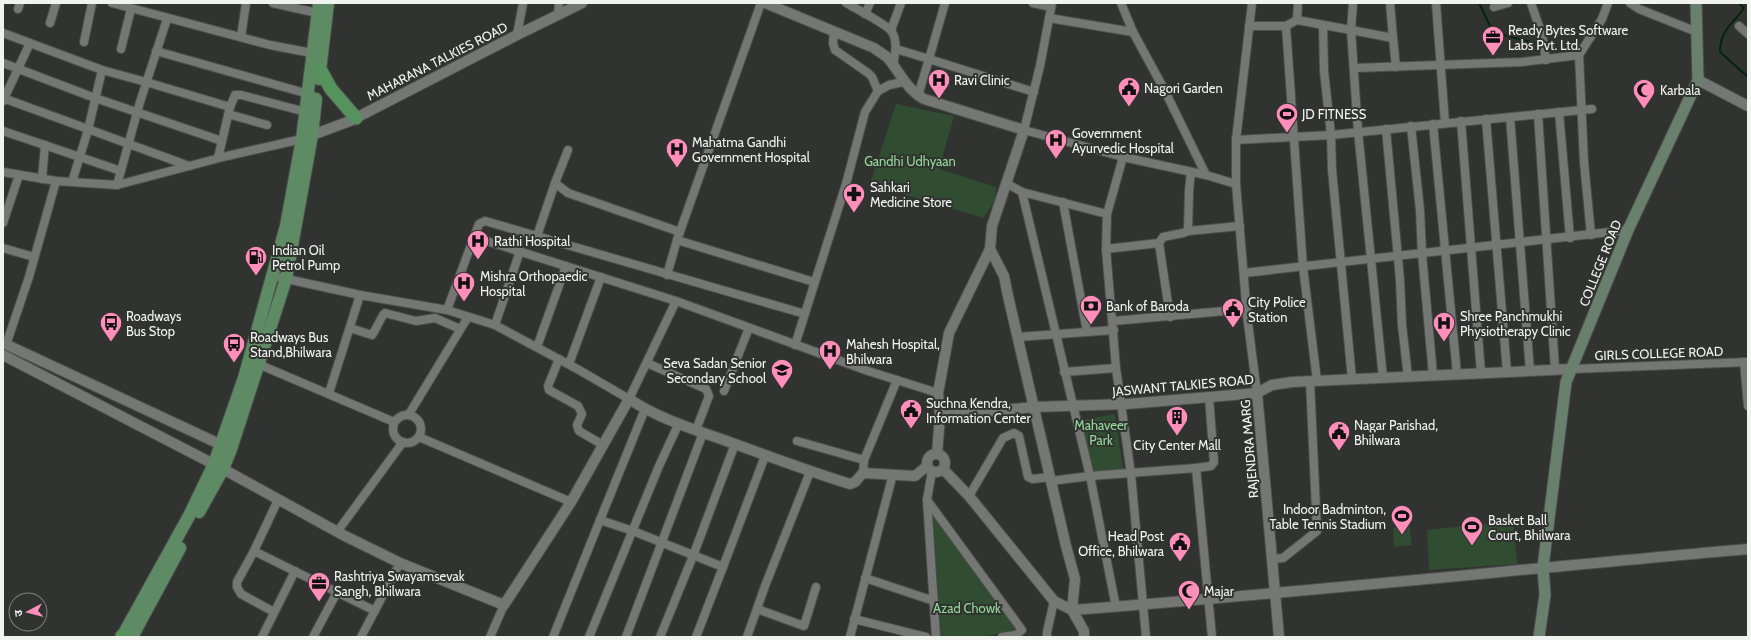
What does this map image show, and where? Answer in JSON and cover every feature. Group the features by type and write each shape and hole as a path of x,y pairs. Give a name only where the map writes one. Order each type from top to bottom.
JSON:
{"highway":[{"path":"320,69 331,90 356,118"}],"main road":[{"path":"125,637 189,516 219,466 258,364 286,279 318,55 328,3"},
{"name":"COLLEGE ROAD","path":"1539,637 1545,595 1543,567 1566,382 1628,230 1698,80 1696,3"},
{"path":"313,95 320,69 318,55 318,8"},
{"path":"226,447 273,276 307,137"}],"street":[{"path":"50,23 56,3"},
{"path":"84,42 92,3"},
{"path":"115,3 167,19 318,55"},
{"path":"241,37 246,3"},
{"path":"273,3 318,8"},
{"path":"517,35 523,3"},
{"path":"558,14 559,3"},
{"name":"MAHARANA TALKIES ROAD","path":"307,137 356,118 582,3"},
{"path":"667,275 678,236 761,3"},
{"path":"766,3 874,48 886,57 903,82 918,96 958,111 1024,130 1123,157 1206,175 1236,184"},
{"path":"846,3 891,30 895,38 896,49 893,66"},
{"path":"865,14 870,3"},
{"path":"891,30 902,3"},
{"path":"918,96 945,3"},
{"path":"937,454 940,416 938,393 949,333 990,249 992,226 1024,130 1040,66 1051,5 1033,3"},
{"path":"1121,3 1133,32 1165,90 1206,175"},
{"name":"RAJENDRA MARG","path":"1252,3 1236,140 1236,184 1279,637"},
{"path":"1297,3 1297,20"},
{"path":"1353,3 1351,30 1355,68 1358,131 1383,378"},
{"path":"1390,3 1396,66"},
{"path":"1436,3 1445,123"},
{"path":"1494,7 1508,3"},
{"path":"1531,3 1542,35 1546,60"},
{"path":"1591,235 1581,110 1579,55 1602,19 1608,3"},
{"path":"1630,3 1639,9 1697,32"},
{"path":"121,49 131,9"},
{"path":"1049,18 1133,32"},
{"path":"117,185 146,82 167,19"},
{"path":"1249,26 1286,26 1297,20 1393,38"},
{"path":"1272,559 1283,558 1317,531 1314,381 1303,267 1286,26"},
{"path":"1323,26 1324,71 1331,134 1332,170 1352,380"},
{"path":"1739,26 1748,34"},
{"path":"834,31 833,43 835,50 868,73 872,77 878,91"},
{"path":"3,33 102,70 146,82 268,125"},
{"path":"30,43 3,99 189,166"},
{"path":"896,49 1034,92"},
{"path":"156,51 313,95"},
{"path":"1355,68 1522,62 1579,55"},
{"path":"3,64 95,98 222,141"},
{"path":"72,182 88,130 102,70"},
{"path":"1698,80 1748,106"},
{"path":"795,345 846,184 865,112 878,91 903,82"},
{"path":"218,158 233,96 238,94 310,113"},
{"path":"1236,140 1331,134 1592,109"},
{"path":"1559,112 1570,238"},
{"path":"1538,114 1555,370"},
{"path":"1510,117 1530,371"},
{"path":"1486,119 1507,372"},
{"path":"1462,121 1470,248 1481,373"},
{"path":"1433,124 1457,374"},
{"path":"1411,126 1420,210 1422,254 1433,376"},
{"path":"1386,128 1398,257 1402,325 1408,377"},
{"path":"3,131 121,171"},
{"path":"3,172 56,181 117,185 218,158 307,137"},
{"path":"42,179 45,145"},
{"path":"537,236 554,183 568,150"},
{"path":"1123,157 1107,214 1106,250 1114,330 1116,368 1131,474 1146,637"},
{"path":"1188,231 1188,191 1191,172"},
{"path":"3,223 19,175"},
{"path":"56,181 34,257 5,344 226,447"},
{"path":"554,183 568,193 678,236 814,282"},
{"path":"1006,183 1022,192 1107,214"},
{"path":"1022,192 1090,476 1116,607"},
{"path":"1063,202 1087,332"},
{"path":"447,310 479,224 484,221 805,314"},
{"path":"1170,317 1159,243 1163,237 1188,231 1240,226"},
{"path":"1244,273 1570,238 1628,230"},
{"path":"474,237 676,301 795,345 938,393"},
{"path":"1106,250 1159,243"},
{"path":"3,248 34,257"},
{"path":"990,249 1004,276 1050,479 1075,579 1072,610 1084,631 1084,637"},
{"path":"495,325 520,251"},
{"path":"537,347 566,266"},
{"path":"273,276 447,310 495,325 569,364 645,410 765,456 850,484 855,482 863,473 864,460 897,380"},
{"path":"569,364 601,277"},
{"path":"330,393 360,294"},
{"path":"490,637 504,605 571,502 629,399 676,301"},
{"path":"1113,321 1247,310"},
{"path":"350,328 372,334 385,313 416,321 435,318 460,329"},
{"path":"409,414 468,317"},
{"path":"724,391 749,328"},
{"path":"1018,337 1114,330"},
{"path":"3,355 219,466 337,532 400,562 504,605"},
{"path":"559,359 548,386 549,390 578,406 582,414 577,425 579,431 603,445"},
{"path":"1746,362 1748,406"},
{"name":"GIRLS COLLEGE ROAD","path":"1572,369 1746,362"},
{"path":"626,637 662,543 700,431 709,396 706,389 647,363"},
{"path":"258,364 330,393 394,422"},
{"path":"1064,372 1116,368"},
{"name":"JASWANT TALKIES ROAD","path":"940,416 1034,407 1122,404 1257,393 1272,385 1314,381 1572,369"},
{"path":"969,496 1003,438 1014,433 1019,436 1028,477 1033,479 1131,474 1211,466 1214,462 1209,397"},
{"path":"553,637 645,410"},
{"path":"409,414 418,418 422,428 419,437 409,443 403,442 394,434 394,422 400,415 409,414"},
{"path":"589,637 659,466 679,423"},
{"path":"419,437 571,502"},
{"path":"797,441 864,460"},
{"path":"337,532 403,442"},
{"path":"660,637 693,556 735,444"},
{"path":"936,637 927,500 930,468 927,461 930,456 937,454"},
{"path":"930,468 938,472 942,469 944,464 943,459 937,454"},
{"path":"696,637 765,456"},
{"path":"863,473 915,476 930,468"},
{"path":"1196,468 1212,637"},
{"path":"942,469 969,496 1054,601 1072,610 1275,594 1543,567 1748,549"},
{"path":"747,637 810,472"},
{"path":"850,637 893,474"},
{"path":"274,612 242,594 237,587 237,582 254,551 278,500"},
{"path":"927,500 1022,630 1016,635 1002,637"},
{"path":"600,520 633,531 723,567"},
{"path":"254,551 295,571 336,594 375,612"},
{"path":"361,637 400,562"},
{"path":"262,637 295,571"},
{"path":"865,578 934,601"},
{"path":"757,609 804,626 816,587"},
{"path":"313,637 336,594"},
{"path":"1047,637 1054,601"},
{"path":"854,619 926,637"}],"green space":[{"name":"Gandhi Udhyaan","path":"896,104 954,116 939,169 996,187 995,201 983,218 870,184"},
{"name":"Mahaveer Park","path":"1115,414 1123,470 1093,471 1082,420"},
{"name":"Azad Chowk","path":"933,515 1019,630 981,637 941,637"},
{"name":"Basket Ball Court, Bhilwara","path":"1513,521 1517,564 1429,570 1427,530"},
{"name":"Indoor Badminton, Table Tennis Stadium","path":"1409,523 1412,545 1394,547 1393,528"}],"waterway":[{"path":"1479,3 1493,32 1541,45"},
{"path":"1739,3 1744,8 1724,33 1720,52 1748,77"},
{"path":"1547,47 1556,49 1558,55"}],"place":[{"name":"Ready Bytes Software Labs Pvt. Ltd.","path":"1493,56"},
{"name":"Ravi Clinic","path":"939,100"},
{"name":"Nagori Garden","path":"1129,108"},
{"name":"Karbala","path":"1644,110"},
{"name":"JD FITNESS","path":"1287,134"},
{"name":"Government Ayurvedic Hospital","path":"1056,160"},
{"name":"Mahatma Gandhi Government Hospital","path":"677,168"},
{"name":"Sahkari Medicine Store","path":"854,214"},
{"name":"Rathi Hospital","path":"478,260"},
{"name":"Indian Oil Petrol Pump","path":"256,276"},
{"name":"Mishra Orthopaedic Hospital","path":"464,302"},
{"name":"Bank of Baroda","path":"1091,326"},
{"name":"City Police Station","path":"1233,328"},
{"name":"Roadways Bus Stop","path":"111,342"},
{"name":"Shree Panchmukhi Physiotherapy Clinic","path":"1444,342"},
{"name":"Roadways Bus Stand,Bhilwara","path":"234,364"},
{"name":"Mahesh Hospital, Bhilwara","path":"830,370"},
{"name":"Seva Sadan Senior Secondary School","path":"782,390"},
{"name":"Suchna Kendra, Information Center","path":"911,430"},
{"name":"City Center Mall","path":"1177,436"},
{"name":"Nagar Parishad, Bhilwara","path":"1339,452"},
{"name":"Indoor Badminton, Table Tennis Stadium","path":"1402,536"},
{"name":"Basket Ball Court, Bhilwara","path":"1472,546"},
{"name":"Head Post Office, Bhilwara","path":"1180,562"},
{"name":"Rashtriya Swayamsevak Sangh, Bhilwara","path":"319,602"},
{"name":"Majar","path":"1189,610"}]}
